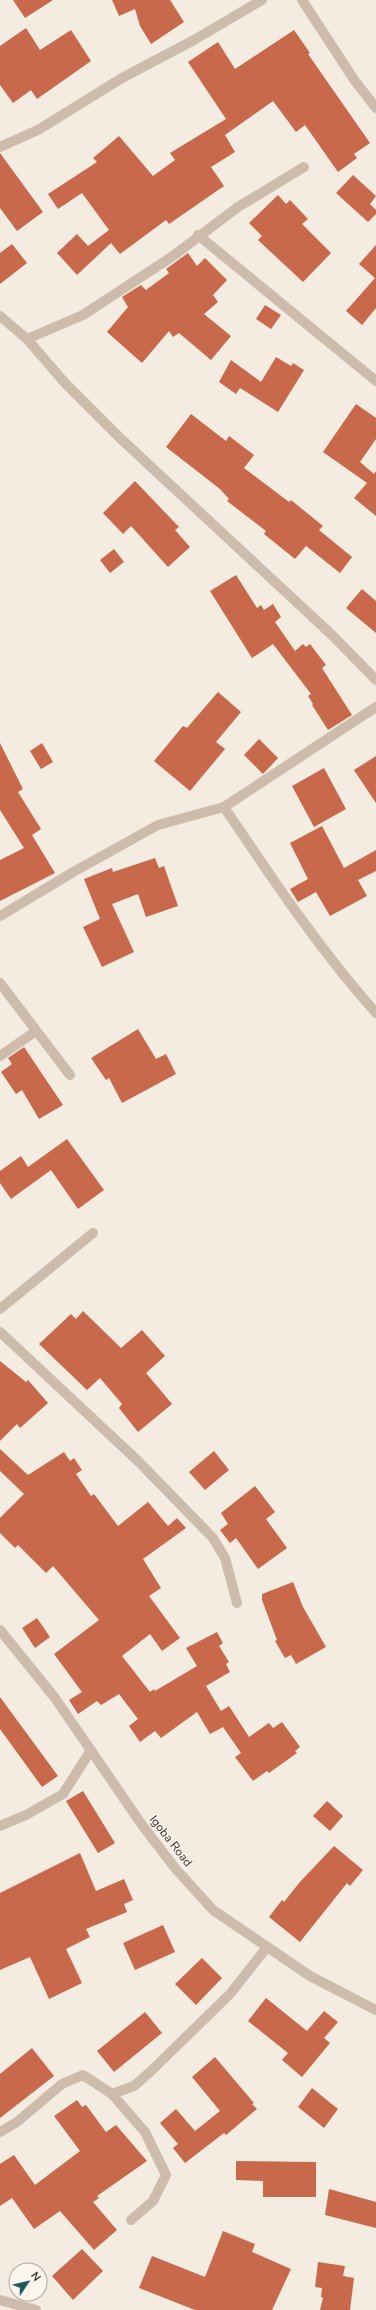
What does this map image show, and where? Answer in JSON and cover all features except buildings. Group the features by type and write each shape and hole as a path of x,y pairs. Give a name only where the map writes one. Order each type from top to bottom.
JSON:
{"street":[{"path":"0,148 38,130 122,78 194,40 262,0"},
{"path":"302,0 355,81 376,108"},
{"path":"27,339 83,315 173,256 198,235 238,207 304,167"},
{"path":"198,235 376,381"},
{"path":"0,316 27,339 65,384 120,438 332,635 376,680"},
{"path":"0,916 75,871 158,825 224,807 376,707"},
{"path":"224,807 295,911 355,989 376,1013"},
{"path":"0,983 70,1075"},
{"path":"0,1056 36,1031"},
{"path":"0,1310 93,1233"},
{"path":"0,1332 138,1461 213,1538 224,1558 237,1604"},
{"name":"Igoba Road","path":"0,1630 56,1698 142,1825 175,1868 213,1910 310,1976 376,2010"},
{"path":"0,1826 26,1815 63,1794 91,1750"},
{"path":"112,2094 134,2086 155,2067 230,1994 267,1947"},
{"path":"0,2132 62,2084 83,2075 112,2094 144,2132 166,2175 153,2201 131,2220"},
{"path":"0,2300 36,2310"}]}
